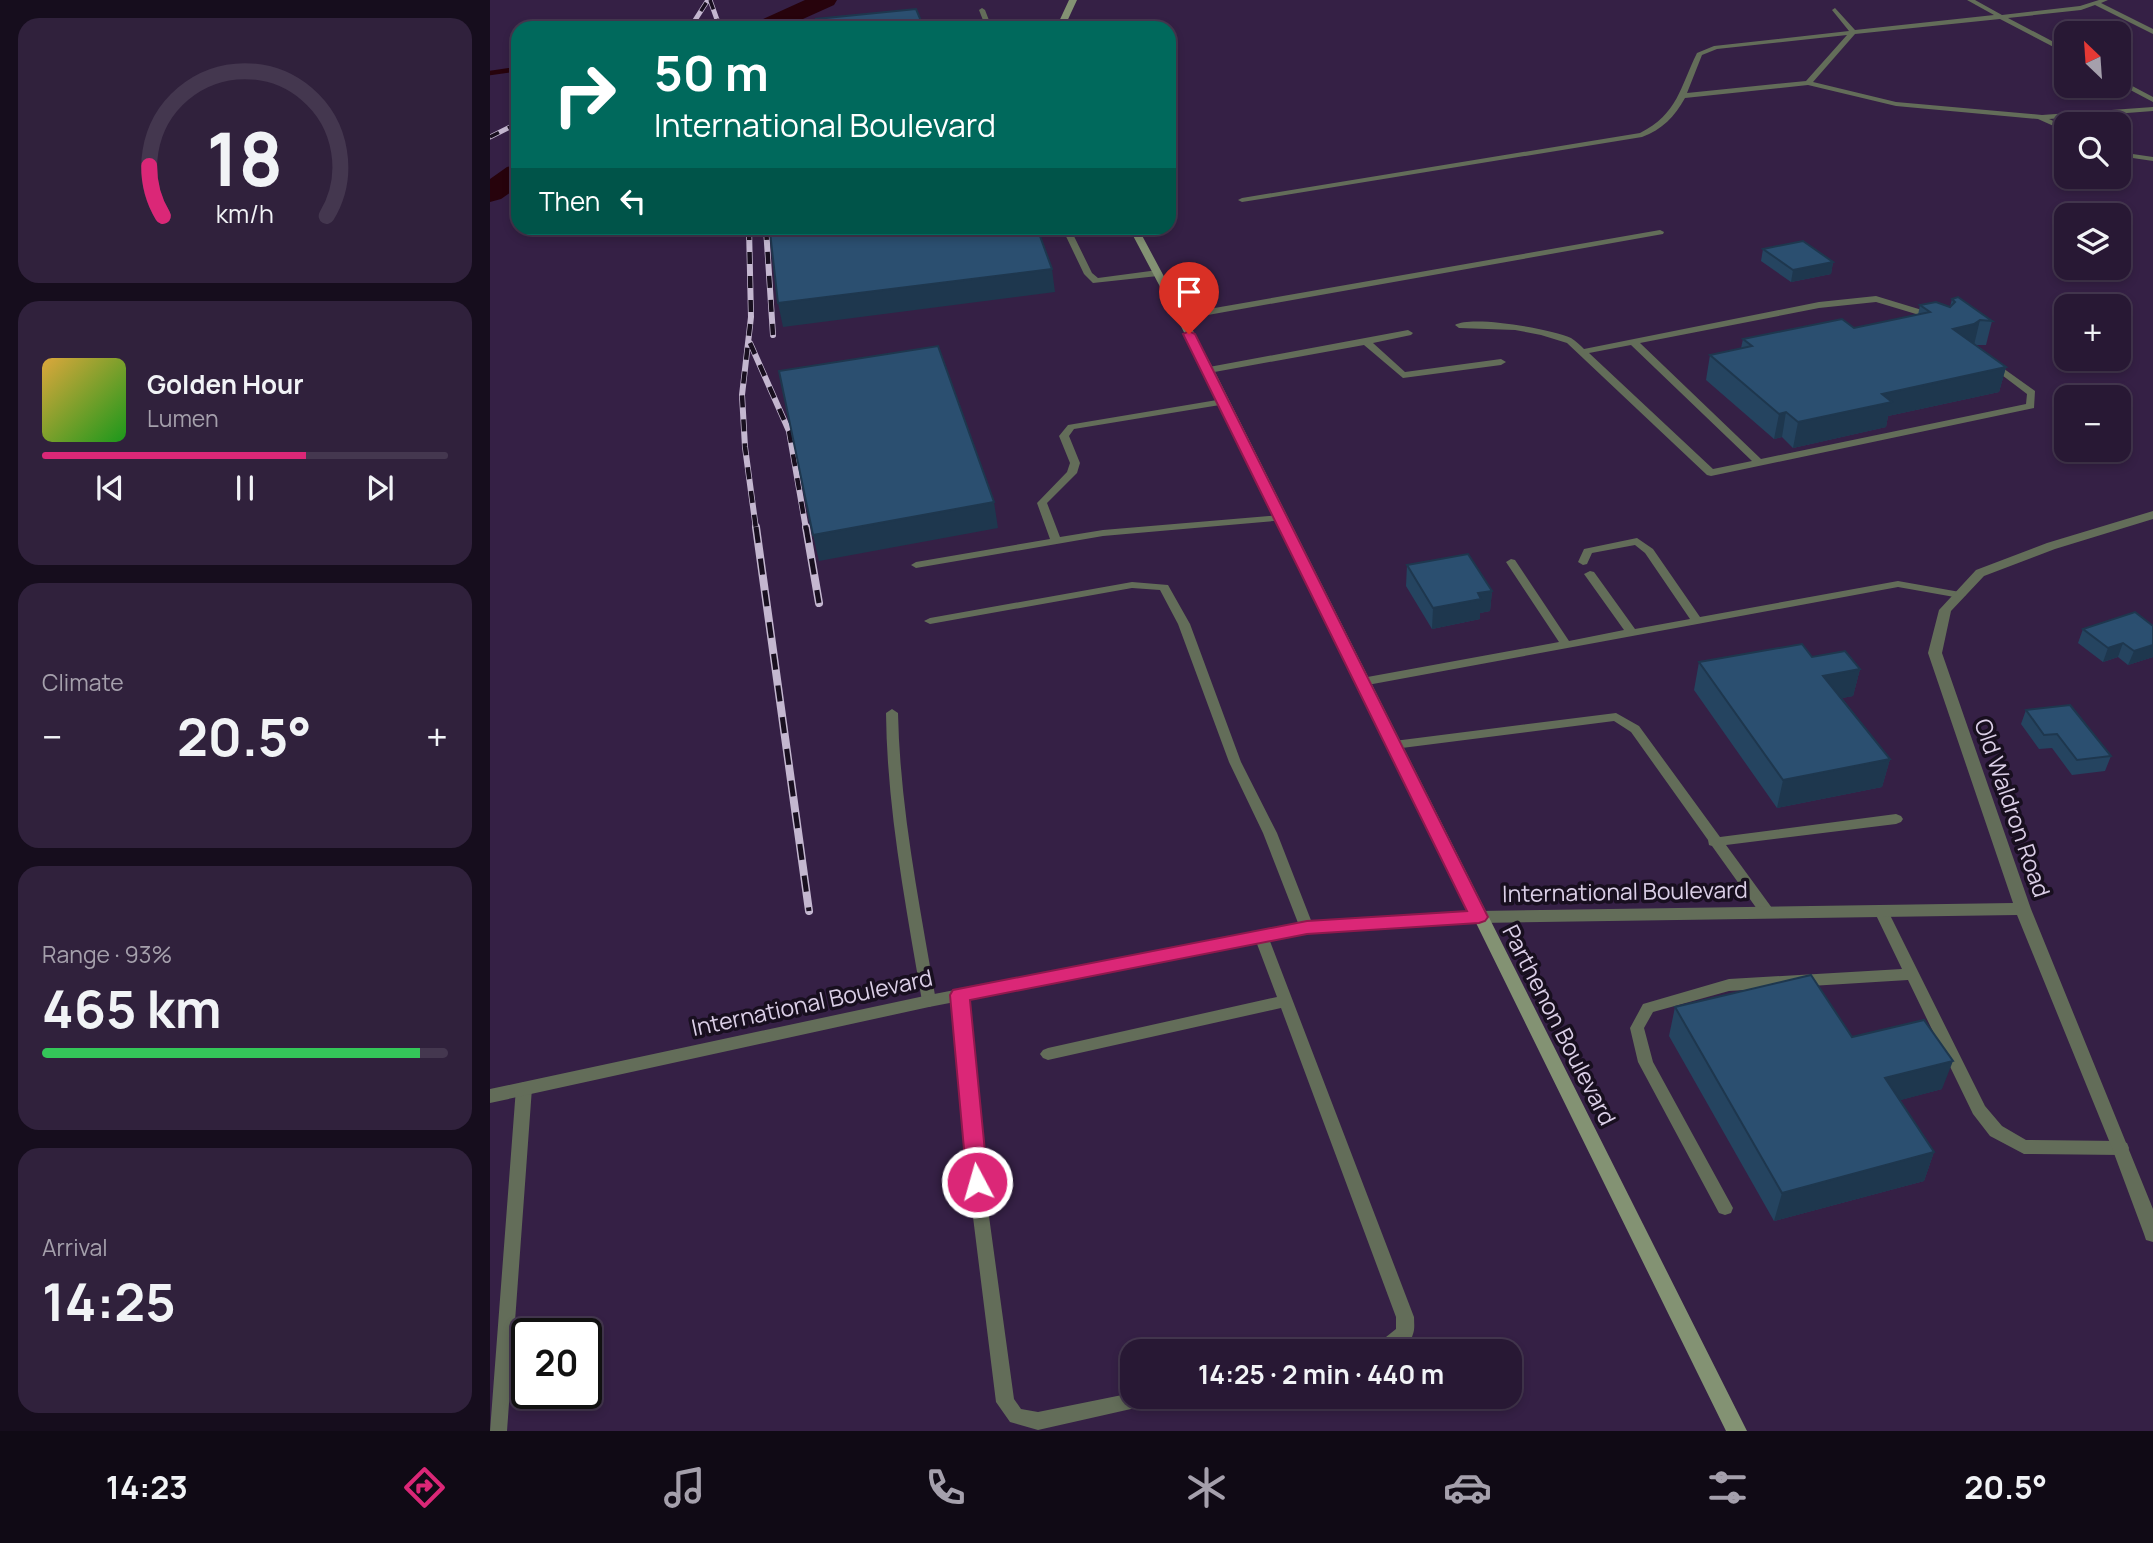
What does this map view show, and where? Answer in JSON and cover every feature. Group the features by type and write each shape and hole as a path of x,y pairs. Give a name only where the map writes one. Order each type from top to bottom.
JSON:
{"main road":[{"path":"1063,21 1073,0"},
{"name":"Parthenon Boulevard","path":"1137,235 1209,370 1737,1431"}],"street":[{"name":"Old Waldron Road","path":"2153,515 2051,546 1980,573 1945,610 1936,653 2023,909 2121,1148 2153,1234"},
{"name":"International Boulevard","path":"490,1096 929,1001 1307,928 1479,917 2023,909"}],"lane":[{"path":"1970,0 2054,45"},
{"path":"1242,200 1642,135 1662,127 1675,110 1699,54 1716,47 2003,16 2097,4 2105,0"},
{"path":"2097,4 2153,32"},
{"path":"982,10 986,21"},
{"path":"1835,10 1853,32"},
{"path":"1808,82 1853,32"},
{"path":"1681,96 1808,82 1896,104 2040,117 2153,109"},
{"path":"2132,88 2153,100"},
{"path":"2040,117 2054,124"},
{"path":"2131,156 2153,159"},
{"path":"1180,317 1660,232"},
{"path":"1069,235 1088,274 1096,281 1158,273"},
{"path":"1582,352 1819,305 1876,299 1919,312 1941,326"},
{"path":"1459,325 1510,324 1553,334 1570,341 1712,473 2031,406 2032,393 1985,357"},
{"path":"1209,370 1408,333"},
{"path":"1366,342 1403,376 1501,362"},
{"path":"1633,342 1759,463"},
{"path":"1056,540 1042,503 1072,473 1075,463 1064,436 1071,427 1223,402"},
{"path":"916,565 1103,533 1281,518"},
{"path":"1585,557 1637,541 1649,551 1697,621"},
{"path":"1511,562 1566,645"},
{"path":"1590,574 1632,633"},
{"path":"1362,682 1898,584 1959,595"},
{"path":"930,621 1132,585 1164,587 1184,624 1235,762 1270,833 1307,928"},
{"path":"892,713 893,762 929,1001"},
{"path":"1394,746 1616,717 1635,729 1767,912"},
{"path":"1714,842 1896,819"},
{"path":"1881,911 1979,1110 1996,1131 2024,1147 2121,1148"},
{"path":"1261,936 1405,1317 1405,1333 1397,1339"},
{"path":"1725,1208 1646,1062 1637,1028 1648,1008 1729,985 1912,974"},
{"path":"960,995 980,1209 1005,1402 1016,1416 1038,1421 1120,1404"},
{"path":"1048,1054 1285,1001"},
{"path":"498,1431 524,1088"}],"building":[{"path":"916,9 921,21 816,21"},
{"path":"770,235 1040,235 1052,269 778,303"},
{"path":"1803,241 1833,262 1793,270 1763,249"},
{"path":"1958,297 1992,321 1980,320 1953,329 2006,367 1882,394 1892,402 1798,422 1786,412 1779,414 1710,355 1752,346 1743,339 1842,319 1854,328 1930,312 1920,305 1936,302 1950,307 1955,302 1952,299"},
{"path":"938,346 994,502 813,535 779,371"},
{"path":"1468,554 1492,591 1478,593 1481,599 1433,608 1407,565"},
{"path":"2135,612 2153,626 2153,645 2134,651 2123,643 2108,648 2083,629"},
{"path":"1802,644 1812,657 1845,651 1860,669 1823,676 1890,759 1783,780 1699,662"},
{"path":"2070,705 2111,756 2077,760 2057,734 2044,735 2026,710"},
{"path":"1811,975 1852,1037 1924,1020 1953,1061 1885,1078 1934,1152 1782,1193 1675,1007"}],"waterway":[{"path":"778,21 825,0"},
{"path":"490,73 511,70"},
{"path":"490,193 511,178"}],"railway":[{"path":"694,21 708,0"},
{"path":"710,0 718,21"},
{"path":"490,137 511,126"},
{"path":"749,235 751,317 742,395 745,447 756,529"},
{"path":"766,235 773,335"},
{"path":"750,343 789,431 806,529"},
{"path":"756,527 809,911"},
{"path":"806,527 819,603"}],"route":[{"path":"977,1182 960,995 1307,928 1479,917 1189,334"}]}
